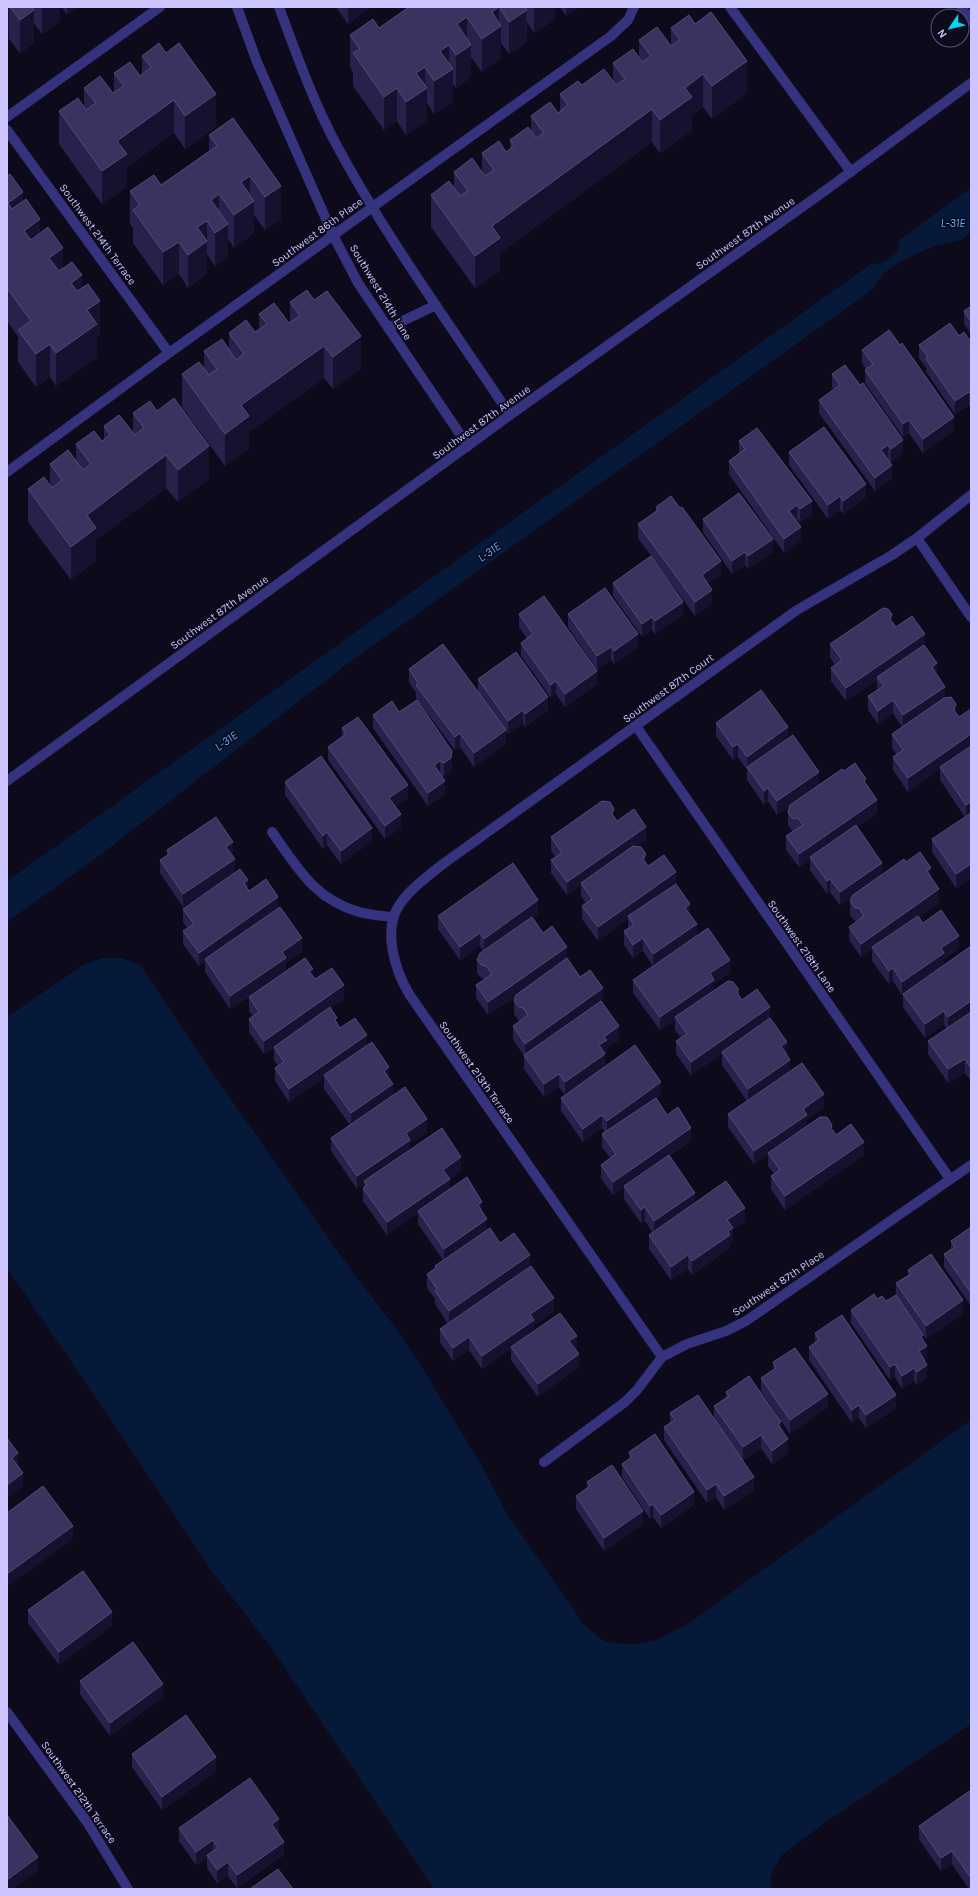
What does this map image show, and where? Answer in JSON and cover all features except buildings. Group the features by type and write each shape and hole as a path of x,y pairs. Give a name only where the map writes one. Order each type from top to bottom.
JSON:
{"street":[{"path":"7,117 160,7"},
{"name":"Southwest 214th Lane","path":"237,7 257,62 333,235 358,283 468,446"},
{"path":"279,7 301,66 335,143 436,305 510,415"},
{"name":"Southwest 86th Place","path":"7,472 169,353 611,36 628,20 634,7"},
{"path":"730,7 850,172"},
{"path":"962,7 971,20"},
{"name":"Southwest 87th Avenue","path":"7,781 510,415 850,172 971,83"},
{"name":"Southwest 214th Terrace","path":"7,130 169,353"},
{"path":"388,328 436,305"},
{"name":"Southwest 87th Court","path":"393,917 400,904 424,878 797,610 892,555 917,538 971,495"},
{"path":"917,538 971,617"},
{"name":"Southwest 218th Lane","path":"636,726 950,1179"},
{"path":"272,832 307,879 323,895 343,906 361,912 393,917"},
{"name":"Southwest 213th Terrace","path":"393,917 392,934 395,963 409,994 662,1357"},
{"name":"Southwest 87th Place","path":"544,1462 625,1402 637,1390 662,1357 687,1344 726,1331 746,1321 971,1165"},
{"name":"Southwest 212th Terrace","path":"7,1712 87,1822 128,1889"}],"water":[{"name":"L-31E","path":"971,188 971,232 961,240 935,246 903,260 885,272 872,290 347,664 99,856 7,922 7,881 871,264 883,263 899,249 899,240"},
{"path":"102,958 122,958 140,965 206,1064 353,1273 396,1328 423,1369 482,1466 507,1514 585,1626 604,1641 632,1645 657,1640 689,1623 971,1420 971,1724 829,1820 782,1855 773,1870 770,1881 772,1889 434,1889 271,1647 210,1569 7,1268 7,1017 83,965"}]}
